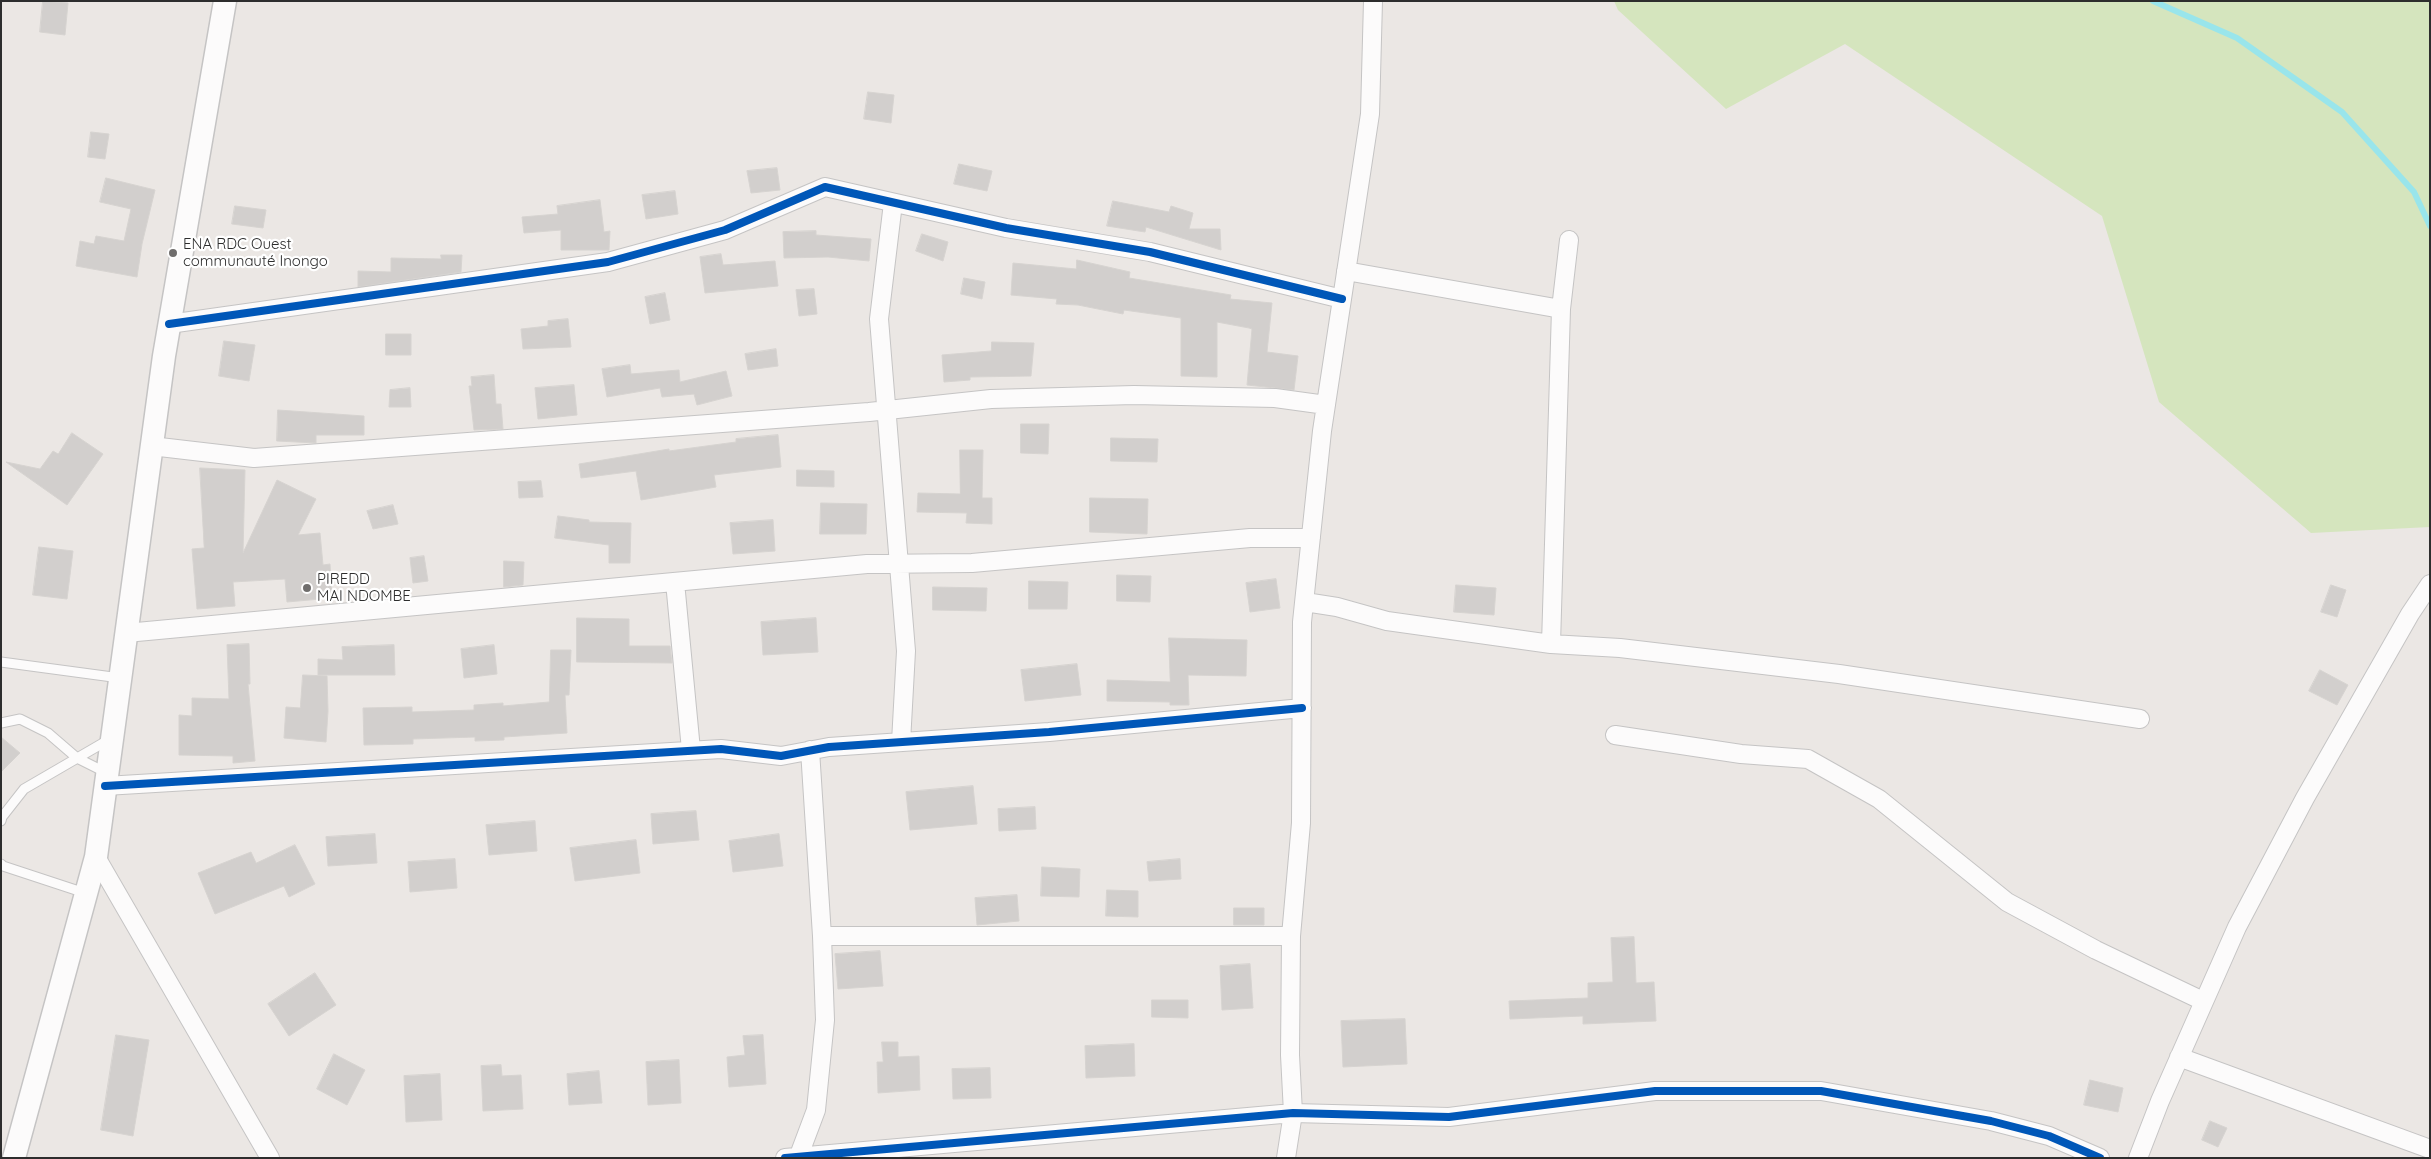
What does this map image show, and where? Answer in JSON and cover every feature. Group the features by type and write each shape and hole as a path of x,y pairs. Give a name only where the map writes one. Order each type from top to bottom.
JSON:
{"street":[{"path":"14,1158 96,856 169,324 225,1"},
{"path":"1286,1158 1292,1113 1290,1055 1291,936 1301,822 1305,602 1326,405 1370,114 1373,1"},
{"path":"169,324 608,262 725,230 825,187 893,204 1006,228 1150,252 1342,299"},
{"path":"893,204 879,319 906,651 901,742"},
{"path":"1551,644 1561,309 1569,240"},
{"path":"1346,272 1561,309"},
{"path":"151,446 254,458 887,410 990,399 1134,395 1275,398 1326,405"},
{"path":"126,633 867,564 972,563 1250,538 1311,538"},
{"path":"675,582 691,750"},
{"path":"2138,1158 2203,1001 2237,927 2305,798 2410,614 2430,584"},
{"path":"1305,602 1337,607 1387,622 1551,644 1620,648 1839,674 2140,718"},
{"path":"106,779 691,750 721,749 781,756 829,747 1058,732 1302,708"},
{"path":"1615,735 1741,754 1808,759 1879,799 2007,902 2096,950 2203,1001"},
{"path":"798,1158 816,1110 826,1020 810,750"},
{"path":"96,856 270,1158"},
{"path":"822,936 1291,936"},
{"path":"2179,1057 2430,1148"},
{"path":"785,1158 1292,1113 1449,1117 1655,1091 1821,1091 1992,1121 2049,1136 2100,1158"}],"lane":[{"path":"1,662 120,678"},
{"path":"1,723 20,719 48,733 77,758 106,779"},
{"path":"1,822 2,817 24,789 112,737"},
{"path":"1,864 86,893"}],"green space":[{"path":"1614,1 2430,1 2430,527 2311,533 2159,402 2102,216 1845,44 1726,109 1618,10"}],"building":[{"path":"43,1 68,3 65,35 40,32"},
{"path":"868,92 894,95 891,123 864,119"},
{"path":"91,132 109,134 105,159 88,157"},
{"path":"959,164 992,171 987,191 954,184"},
{"path":"777,168 780,190 751,193 747,171"},
{"path":"106,178 155,190 142,244 137,277 76,266 80,241 94,244 96,236 124,241 131,209 100,202"},
{"path":"675,191 678,214 646,219 642,195"},
{"path":"600,200 604,232 610,231 609,250 561,250 561,230 524,233 522,217 558,214 557,206"},
{"path":"1113,201 1169,212 1171,206 1193,213 1189,229 1220,229 1221,250 1146,227 1145,232 1107,226"},
{"path":"235,206 266,210 263,228 232,224"},
{"path":"816,231 816,235 871,239 869,261 828,257 784,258 783,232"},
{"path":"922,234 948,242 943,261 916,251"},
{"path":"721,254 723,265 775,261 778,286 705,293 700,257"},
{"path":"441,255 462,255 461,272 358,287 358,271 391,272 391,258 441,259"},
{"path":"1077,260 1130,272 1129,278 1231,295 1230,299 1272,303 1267,352 1298,356 1294,390 1247,385 1252,329 1217,322 1217,377 1181,376 1181,318 1124,310 1123,314 1078,305 1056,304 1057,299 1011,295 1013,263 1076,269"},
{"path":"964,278 985,282 982,299 961,294"},
{"path":"814,289 817,314 799,316 796,290"},
{"path":"665,293 670,320 650,324 645,297"},
{"path":"568,319 571,347 523,349 521,329 548,326 548,321"},
{"path":"386,334 411,334 411,355 386,355"},
{"path":"224,341 255,345 249,381 219,376"},
{"path":"992,342 1034,343 1031,376 970,377 970,380 944,382 942,355 991,351"},
{"path":"776,349 778,366 748,370 745,354"},
{"path":"630,365 631,374 679,370 680,382 726,371 732,396 697,405 694,394 662,397 660,388 607,397 602,369"},
{"path":"494,375 496,404 501,404 503,429 474,430 469,386 472,386 471,377"},
{"path":"574,385 577,415 538,419 535,388"},
{"path":"410,388 411,407 389,407 390,390"},
{"path":"278,410 364,416 364,435 316,435 316,443 277,441"},
{"path":"1021,424 1049,424 1048,454 1021,453"},
{"path":"72,433 103,454 67,505 6,462 40,469 53,451 58,454"},
{"path":"778,435 781,467 714,475 716,487 641,500 636,471 581,478 579,464 669,449 669,451 736,442 736,439"},
{"path":"1111,438 1158,439 1157,462 1111,461"},
{"path":"960,450 983,450 982,498 992,498 992,524 966,523 967,513 917,512 918,493 960,494"},
{"path":"200,468 245,470 243,553 277,480 316,499 298,535 320,533 323,565 330,564 332,598 287,602 285,579 233,582 235,606 197,609 192,549 204,548"},
{"path":"797,470 834,471 834,487 797,486"},
{"path":"541,481 543,497 519,498 518,482"},
{"path":"1090,498 1148,499 1147,534 1090,532"},
{"path":"821,503 867,504 866,534 820,534"},
{"path":"393,505 398,524 373,529 367,511"},
{"path":"558,516 589,520 589,522 631,523 630,563 609,563 609,545 555,538"},
{"path":"773,520 775,551 733,554 730,523"},
{"path":"39,547 73,551 67,599 33,595"},
{"path":"424,556 428,581 413,583 410,558"},
{"path":"504,561 524,562 523,585 504,587"},
{"path":"1117,575 1151,576 1150,602 1117,601"},
{"path":"1276,579 1280,608 1250,612 1246,583"},
{"path":"1029,581 1068,582 1067,609 1029,609"},
{"path":"1456,585 1496,588 1494,615 1454,612"},
{"path":"2331,585 2346,590 2337,617 2321,612"},
{"path":"933,587 987,588 986,611 933,610"},
{"path":"577,618 629,619 629,646 670,646 672,663 577,662"},
{"path":"816,618 818,652 763,655 761,622"},
{"path":"1169,638 1247,640 1246,676 1188,675 1189,705 1170,705 1170,702 1107,701 1107,680 1170,682"},
{"path":"249,644 250,684 248,684 255,761 233,763 233,756 179,755 179,715 192,716 192,698 229,699 227,645"},
{"path":"394,645 395,675 318,675 318,659 343,660 342,647"},
{"path":"494,645 497,674 464,678 461,649"},
{"path":"551,650 571,650 569,695 565,695 567,733 504,737 504,740 475,741 475,737 413,739 413,744 364,745 363,708 412,707 412,712 474,710 474,705 503,703 503,706 549,702"},
{"path":"1077,664 1081,695 1025,701 1021,670"},
{"path":"2320,670 2348,685 2337,705 2309,691"},
{"path":"303,675 327,676 328,711 326,742 284,738 286,707 300,708"},
{"path":"1,737 20,753 1,772"},
{"path":"973,786 977,824 910,830 906,792"},
{"path":"1035,807 1036,829 999,831 998,809"},
{"path":"696,811 699,840 653,844 651,814"},
{"path":"535,821 537,851 489,855 486,825"},
{"path":"375,834 377,863 328,866 326,837"},
{"path":"779,834 783,866 733,872 729,841"},
{"path":"636,840 640,873 575,881 570,848"},
{"path":"295,845 315,884 289,897 284,886 215,914 198,873 251,852 256,863"},
{"path":"455,859 457,888 410,892 408,862"},
{"path":"1180,859 1181,879 1149,881 1147,862"},
{"path":"1042,867 1080,869 1079,897 1041,896"},
{"path":"1107,890 1138,891 1138,917 1106,916"},
{"path":"1017,895 1019,921 977,925 975,898"},
{"path":"1234,908 1264,908 1264,925 1234,925"},
{"path":"1634,937 1636,983 1654,982 1656,1021 1583,1024 1583,1016 1510,1019 1509,1001 1588,998 1588,983 1613,982 1611,938"},
{"path":"880,951 883,986 838,989 835,954"},
{"path":"1250,964 1253,1008 1222,1010 1220,966"},
{"path":"315,973 336,1005 289,1036 268,1004"},
{"path":"1152,1000 1188,1000 1188,1018 1152,1017"},
{"path":"1405,1019 1407,1064 1343,1067 1341,1021"},
{"path":"116,1035 149,1040 133,1136 101,1130"},
{"path":"763,1035 766,1084 729,1087 727,1057 745,1055 743,1036"},
{"path":"882,1042 898,1042 898,1057 919,1056 920,1090 878,1093 877,1062 883,1062"},
{"path":"1134,1044 1135,1076 1086,1078 1085,1046"},
{"path":"334,1054 365,1070 347,1105 317,1089"},
{"path":"679,1060 681,1103 648,1105 646,1062"},
{"path":"501,1065 502,1076 521,1075 523,1109 483,1111 481,1066"},
{"path":"990,1068 991,1098 953,1099 952,1069"},
{"path":"599,1071 602,1103 569,1105 567,1074"},
{"path":"440,1074 442,1120 406,1122 404,1076"},
{"path":"2090,1080 2123,1088 2118,1112 2084,1105"},
{"path":"2210,1121 2227,1128 2218,1147 2202,1140"}],"waterway":[{"path":"2153,1 2237,38 2342,112 2414,192 2430,226"}],"cycle path":[{"path":"169,324 608,262 725,230 825,187 1006,228 1150,252 1342,299"},
{"path":"105,786 721,749 781,756 829,747 1049,732 1302,708"},
{"path":"785,1158 1293,1113 1449,1117 1655,1091 1821,1091 1991,1121 2049,1136 2100,1158"}],"place":[{"name":"ENA RDC Ouest communauté Inongo","path":"173,253"},
{"name":"PIREDD MAI NDOMBE","path":"307,588"}]}
